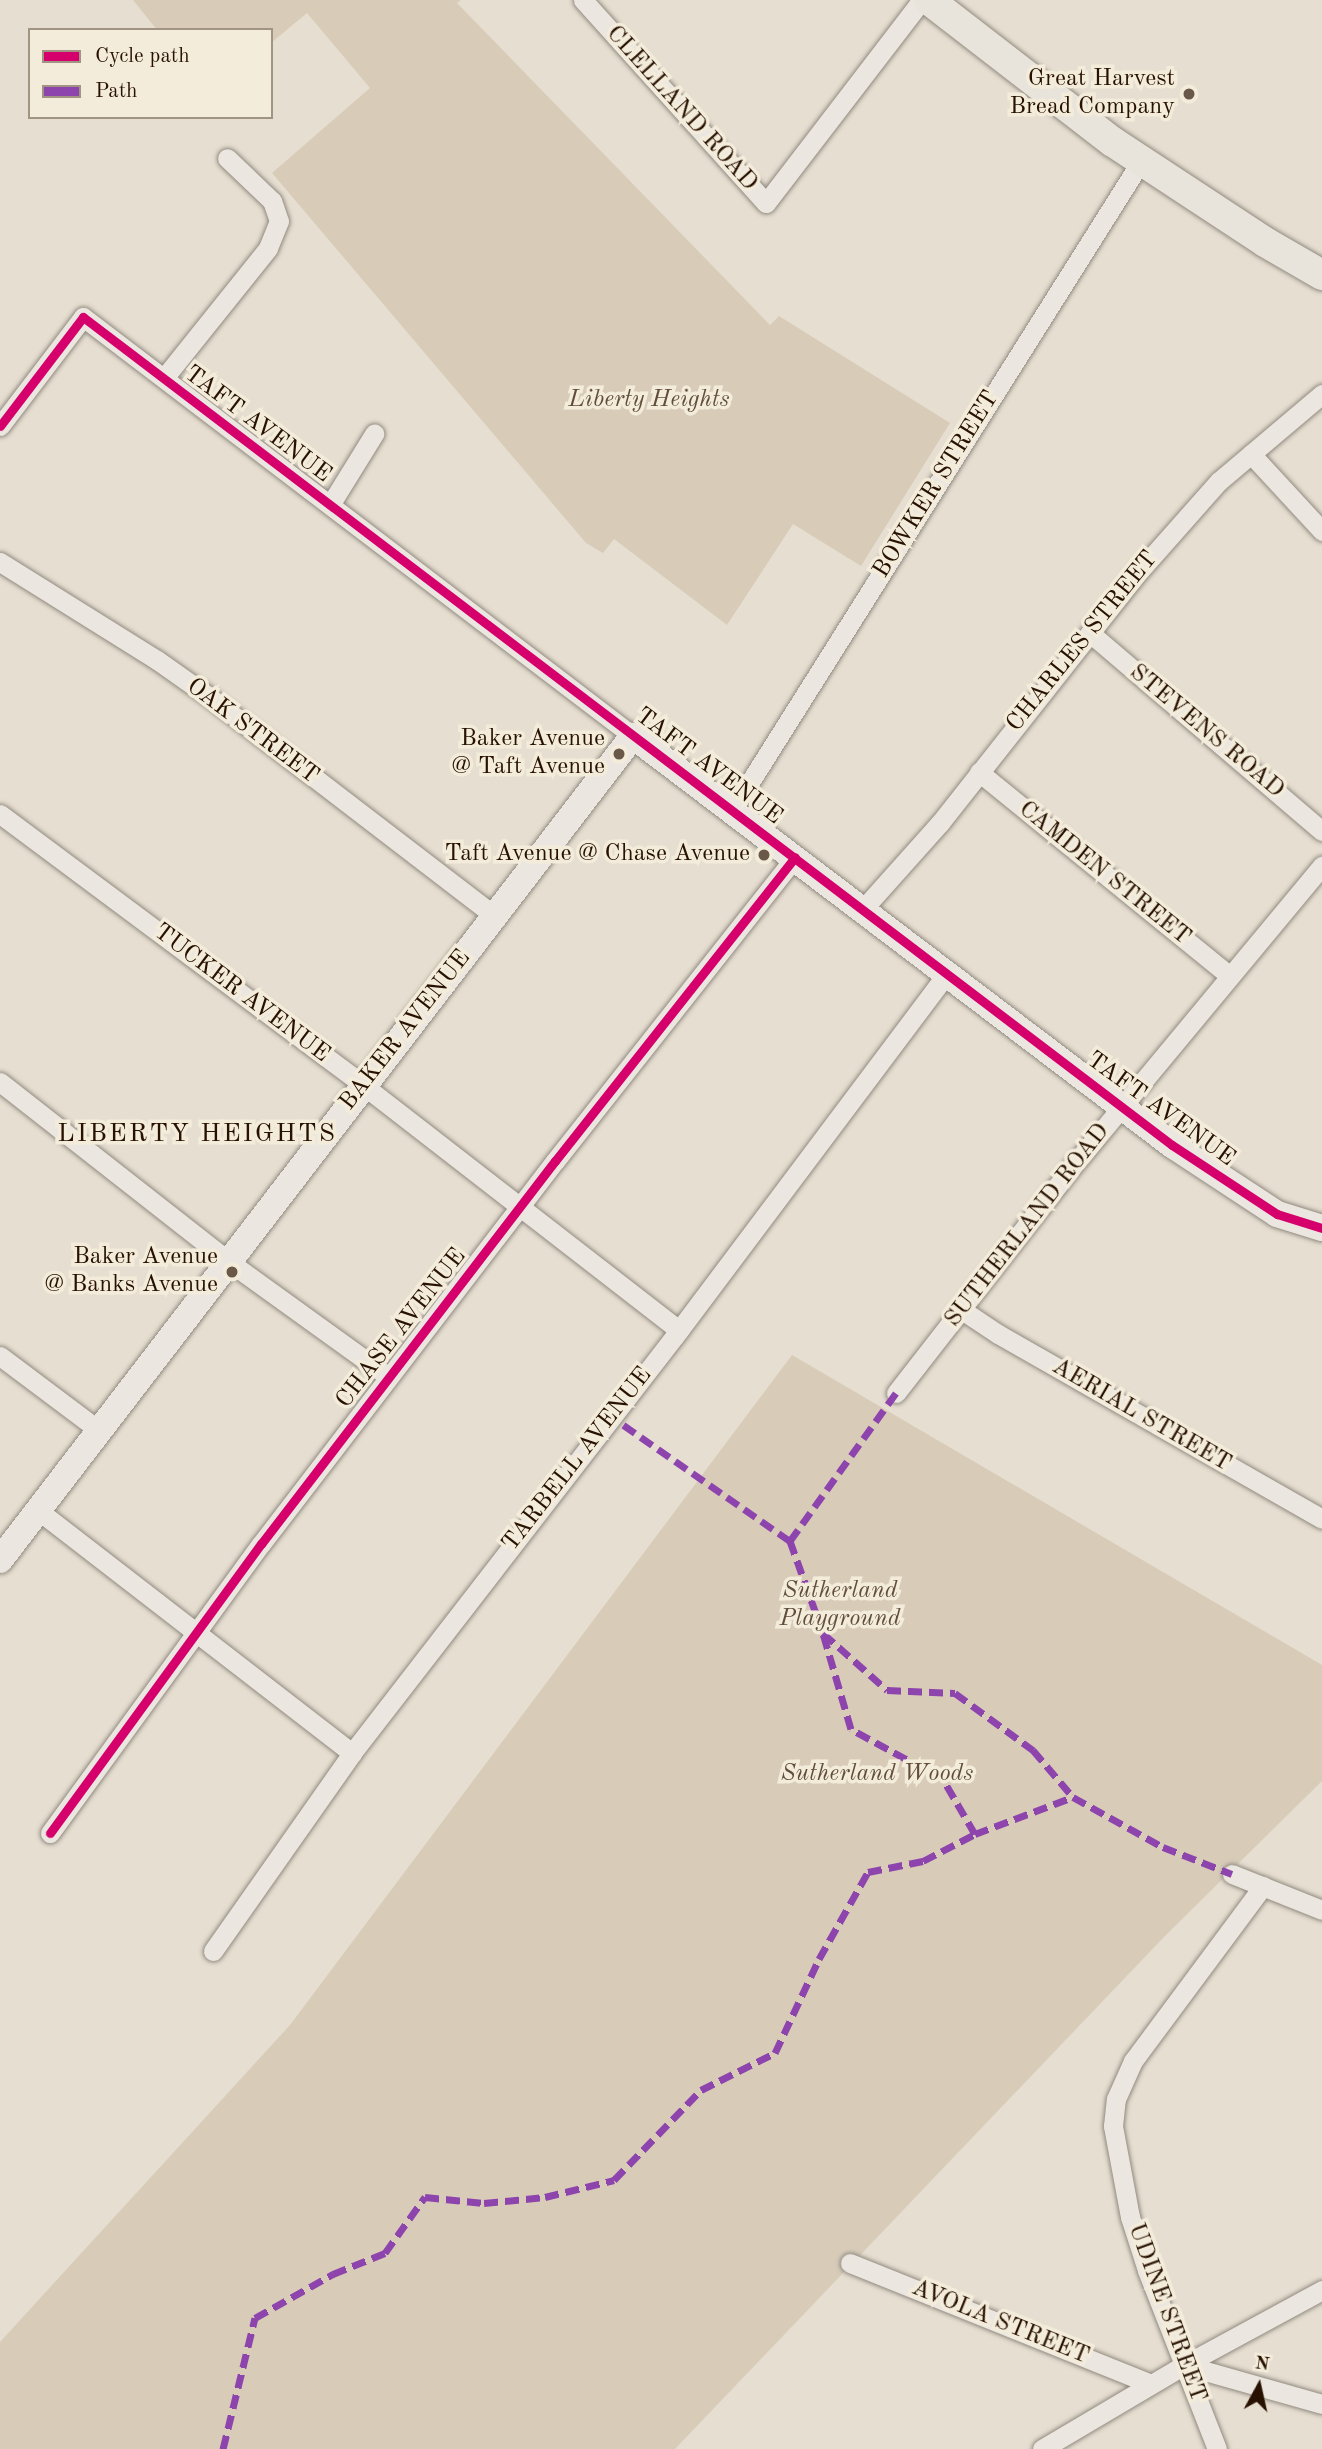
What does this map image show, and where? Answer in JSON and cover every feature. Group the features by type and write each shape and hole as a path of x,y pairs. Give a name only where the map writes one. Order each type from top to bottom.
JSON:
{"main road":[{"path":"929,0 1084,121 1141,161 1265,242 1322,275"}],"street":[{"name":"CLELLAND ROAD","path":"583,0 766,203 922,0"},
{"path":"164,378 268,248 279,222 272,201 227,158"},
{"name":"BOWKER STREET","path":"733,809 1141,161"},
{"name":"TAFT AVENUE","path":"0,426 82,317 1183,1153 1277,1214 1322,1228"},
{"name":"CHARLES STREET","path":"863,909 940,823 1090,633 1219,481 1322,394"},
{"path":"330,505 374,434"},
{"path":"1251,454 1322,531"},
{"name":"OAK STREET","path":"0,562 198,689 495,916"},
{"name":"STEVENS ROAD","path":"1090,633 1322,831"},
{"name":"BAKER AVENUE","path":"0,1560 633,736"},
{"name":"CAMDEN STREET","path":"979,772 1229,975"},
{"name":"TUCKER AVENUE","path":"0,814 363,1085 679,1330"},
{"name":"CHASE AVENUE","path":"50,1833 196,1633 390,1377 795,857"},
{"name":"SUTHERLAND ROAD","path":"895,1393 1122,1106 1322,866"},
{"name":"TARBELL AVENUE","path":"214,1951 352,1753 679,1330 947,973"},
{"path":"0,1082 228,1261 390,1377"},
{"name":"AERIAL STREET","path":"962,1310 998,1334 1322,1519"},
{"path":"0,1356 100,1431"},
{"path":"39,1511 352,1753"},
{"path":"1233,1874 1322,1910"},
{"name":"UDINE STREET","path":"1217,2449 1130,2217 1113,2126 1116,2099 1133,2061 1161,2019 1263,1886"},
{"name":"AVOLA STREET","path":"850,2263 1151,2384"},
{"path":"1042,2449 1184,2365 1322,2290"},
{"path":"1184,2365 1322,2403"}],"green space":[{"name":"Liberty Heights","path":"133,0 461,0 457,3 770,325 779,316 950,423 861,566 793,524 727,625 614,539 603,553 586,543 272,173 370,88 307,13 273,41 273,28 155,28"},
{"name":"Sutherland Woods","path":"792,1355 1322,1665 1322,1781 1164,1937 675,2449 0,2449 0,2342 290,2025"}],"marked path":[{"path":"790,1541 896,1393"},
{"path":"223,2449 255,2318 333,2274 385,2253 425,2197 484,2203 545,2197 614,2180 701,2090 775,2053 819,1959 868,1872 923,1861 975,1834 943,1779 851,1729 823,1633 790,1541 611,1416"},
{"path":"823,1633 887,1690 955,1693 1033,1750 1073,1797 1163,1847 1232,1874"},
{"path":"975,1834 1073,1797"}],"cycle path":[{"path":"0,426 83,317 1172,1145 1277,1214 1322,1228"},
{"path":"50,1833 261,1544 555,1161 795,857"}],"place":[{"name":"Great Harvest Bread Company","path":"1189,94"},
{"name":"Baker Avenue @ Taft Avenue","path":"619,754"},
{"name":"Taft Avenue @ Chase Avenue","path":"764,855"},
{"name":"Baker Avenue @ Banks Avenue","path":"232,1272"}],"district":[{"name":"LIBERTY HEIGHTS","path":"197,1135"}],"park label":[{"name":"Sutherland Playground","path":"840,1606"}]}
